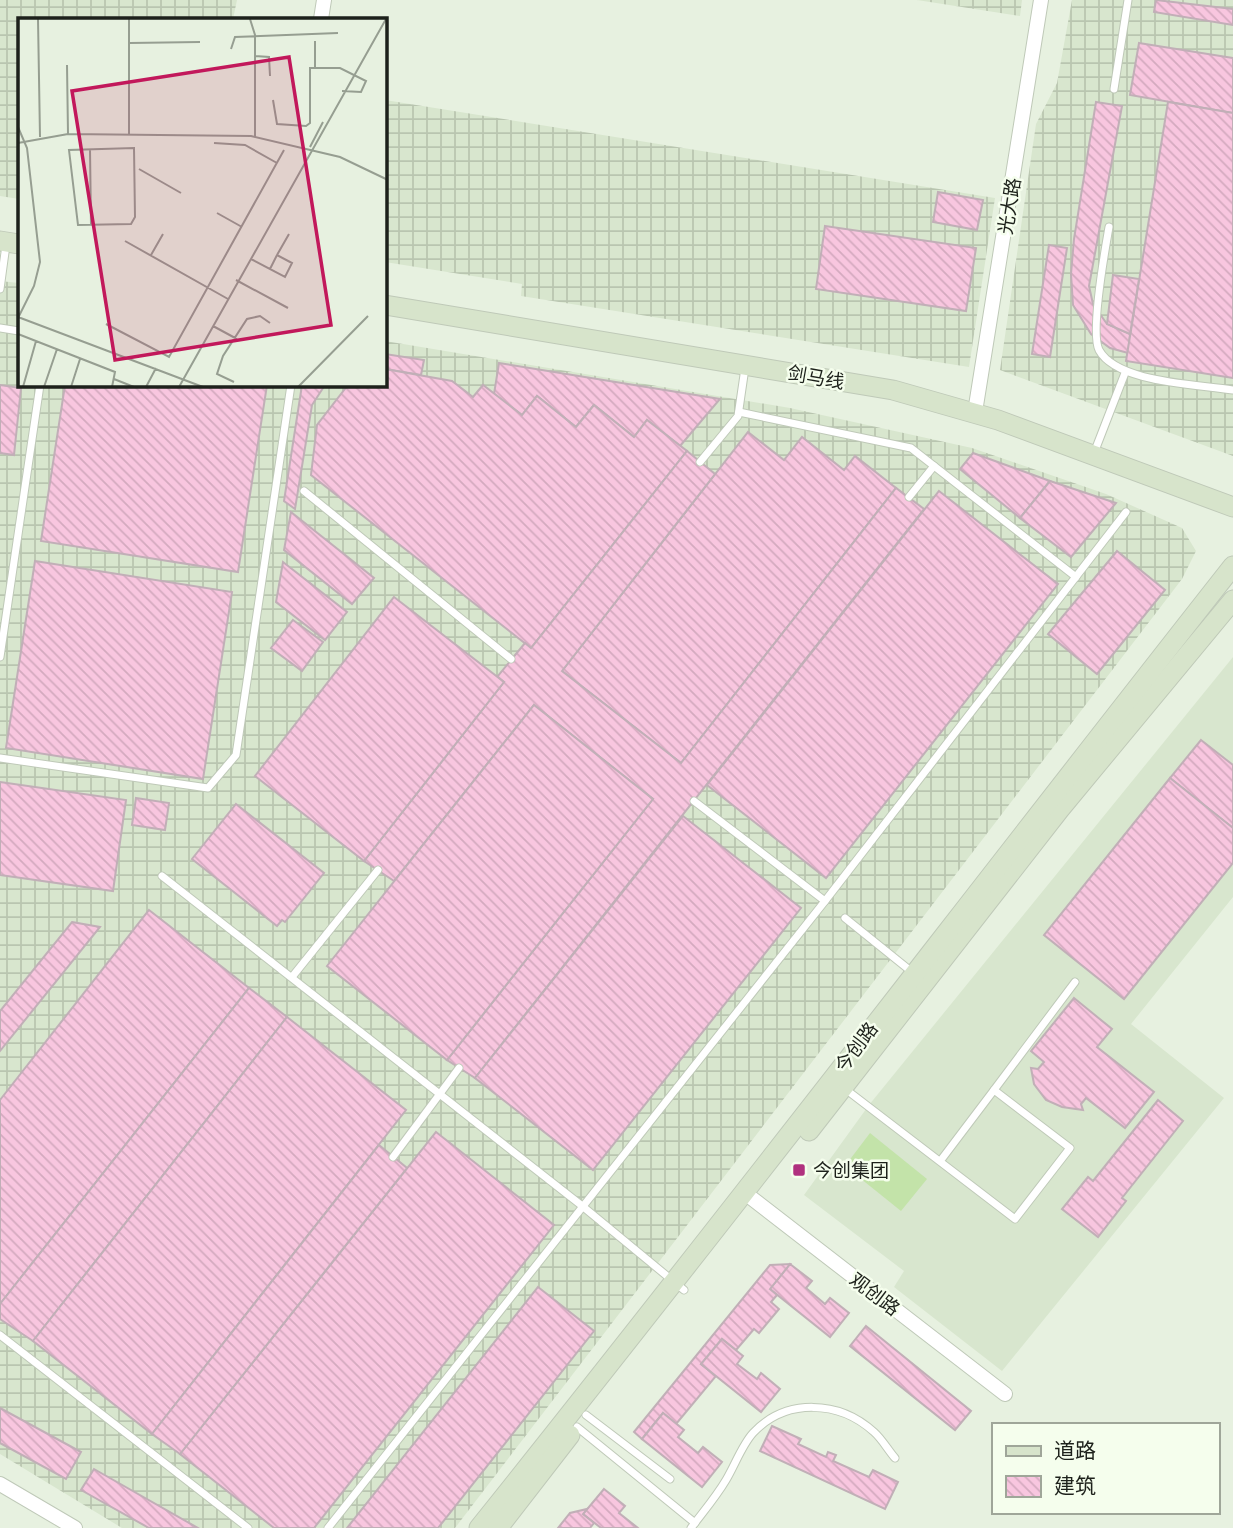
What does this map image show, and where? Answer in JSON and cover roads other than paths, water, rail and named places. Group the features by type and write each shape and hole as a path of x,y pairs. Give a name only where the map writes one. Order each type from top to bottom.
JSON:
{"main road":[{"name":"剑马线","path":"387,304 893,390 975,412 1233,507"},
{"name":"今创路","path":"479,1528 680,1286 750,1197 913,972 1233,566"},
{"name":"今创路","path":"750,1197 844,1087 1060,809 1233,600"},
{"name":"今创路","path":"498,1528 582,1421 680,1286"}],"street":[{"path":"321,18 324,0"},
{"name":"光大路","path":"975,412 1041,0"},
{"name":"观创路","path":"750,1197 1005,1394"},
{"path":"0,1484 75,1528"}],"lane":[{"path":"1114,89 1128,0"},
{"path":"1109,227 1099,292 1097,347 1109,363 1125,373 1233,390"},
{"path":"0,289 9,242"},
{"path":"0,328 18,331"},
{"path":"700,462 738,416 746,365"},
{"path":"1093,454 1125,373"},
{"path":"0,657 40,387"},
{"path":"0,758 208,788 236,755 291,387"},
{"path":"739,412 911,448 1076,577"},
{"path":"909,498 934,466"},
{"path":"304,491 511,659"},
{"path":"328,1528 581,1205 825,901 1126,512"},
{"path":"694,802 825,901"},
{"path":"292,977 378,870"},
{"path":"162,876 680,1286"},
{"path":"845,918 913,972"},
{"path":"941,1160 1075,982"},
{"path":"393,1157 459,1068"},
{"path":"844,1087 1015,1219 1070,1149 994,1090"},
{"path":"0,1335 248,1528"},
{"path":"582,1421 693,1525 725,1482 750,1436 769,1418 792,1409 816,1406 844,1413 874,1432 895,1458"},
{"path":"582,1421 670,1479"}],"place":[{"name":"今创集团","path":"799,1170"}]}
